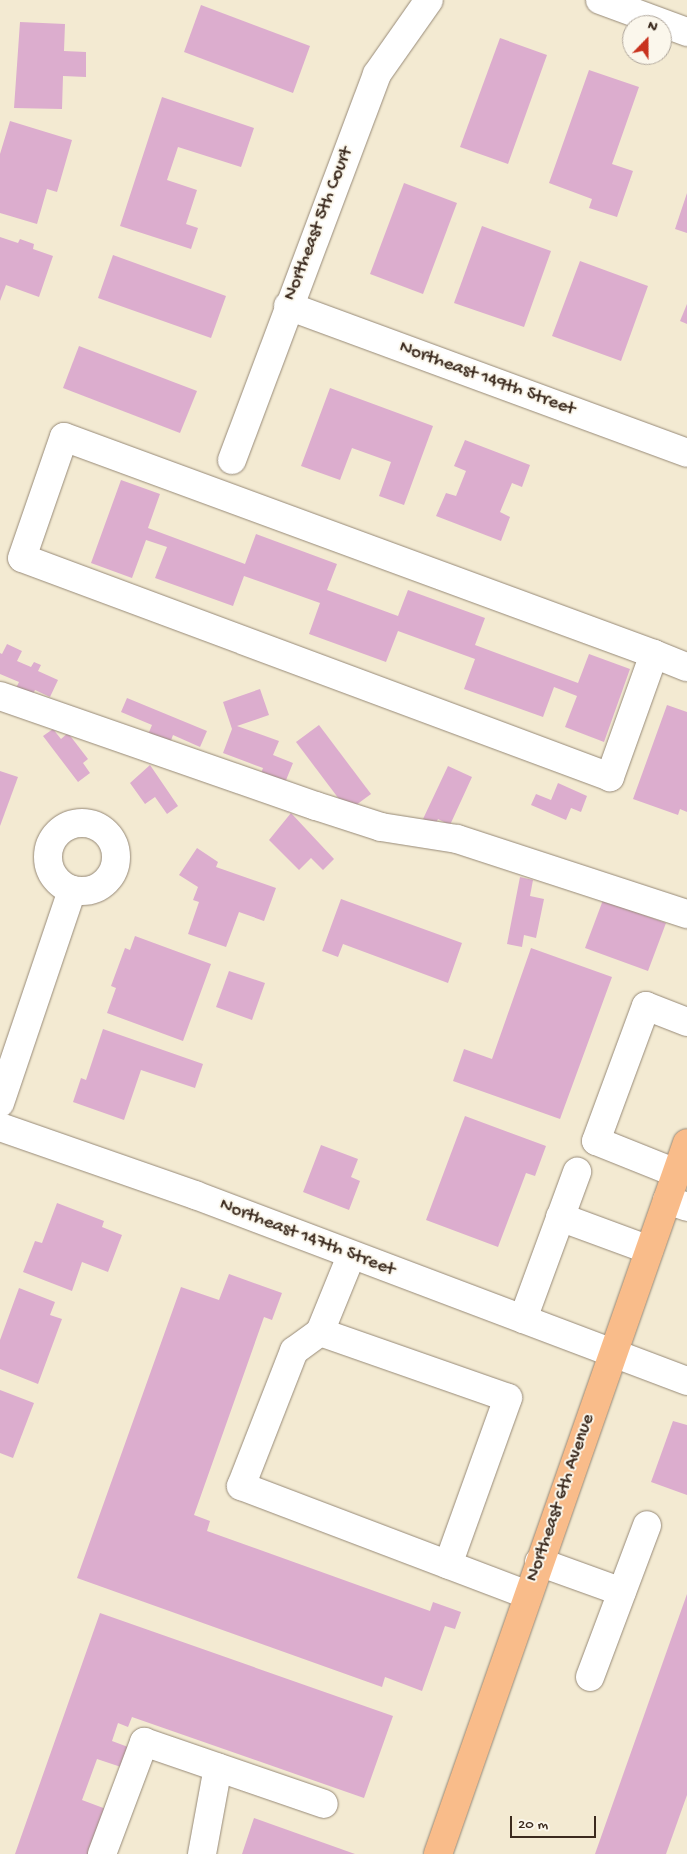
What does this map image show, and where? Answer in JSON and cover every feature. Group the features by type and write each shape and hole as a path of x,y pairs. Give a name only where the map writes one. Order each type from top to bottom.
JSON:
{"main road":[{"name":"Northeast 6th Avenue","path":"438,1854 649,1250 677,1203 684,1154"}],"street":[{"name":"Northeast 5th Court","path":"232,460 288,306 377,74 429,0"},
{"path":"600,0 687,32"},
{"name":"Northeast 149th Street","path":"288,306 687,453"},
{"path":"654,654 610,778 22,558 64,437 654,654 687,667"},
{"path":"0,696 381,827 466,841 687,914"},
{"path":"0,1103 72,890"},
{"path":"684,1154 596,1141 646,1006 687,1022"},
{"name":"Northeast 147th Street","path":"0,1127 195,1195 351,1256 522,1319 614,1348"},
{"path":"522,1319 577,1172"},
{"path":"560,1217 649,1250"},
{"path":"351,1256 320,1332 294,1351 240,1486 528,1595"},
{"path":"320,1332 508,1398 448,1565"},
{"path":"614,1348 687,1368"},
{"path":"614,1348 687,1381"},
{"path":"590,1677 647,1525"},
{"path":"539,1562 622,1592"},
{"path":"102,1854 144,1742 324,1804"},
{"path":"202,1854 218,1767"}],"building":[{"path":"201,5 310,46 293,93 184,52"},
{"path":"20,22 65,24 64,51 86,52 86,77 63,76 62,109 14,108"},
{"path":"500,38 547,55 508,164 460,147"},
{"path":"589,70 639,87 612,164 633,171 617,217 589,208 592,199 549,183"},
{"path":"162,97 254,128 241,167 178,147 167,180 197,190 186,224 198,228 191,249 120,226"},
{"path":"10,121 72,140 57,192 47,189 37,224 0,213 0,154"},
{"path":"404,183 457,203 423,294 370,274"},
{"path":"687,193 687,233 675,229"},
{"path":"482,226 551,251 524,327 454,303"},
{"path":"0,237 18,243 20,239 34,244 33,249 53,256 39,297 6,285 0,301"},
{"path":"113,255 226,296 211,338 98,298"},
{"path":"580,261 648,286 621,361 552,336"},
{"path":"687,304 687,324 680,321"},
{"path":"79,346 197,391 180,433 63,388"},
{"path":"330,388 433,426 404,505 379,496 391,462 352,448 340,480 301,466"},
{"path":"465,440 530,465 522,487 512,483 500,512 510,517 501,541 436,516 446,493 456,496 466,471 454,466"},
{"path":"121,480 160,494 148,528 245,564 256,534 337,564 327,590 398,616 408,590 485,618 475,645 578,683 589,654 630,669 604,742 565,727 577,696 554,687 543,717 464,689 475,659 398,631 386,662 309,634 320,603 244,576 233,606 155,578 167,547 146,540 132,578 91,563"},
{"path":"7,644 22,651 17,661 31,667 34,662 41,665 38,671 58,680 50,697 35,690 30,700 14,692 19,682 0,674 0,653 2,654"},
{"path":"260,689 269,715 237,726 279,741 273,755 293,763 282,790 258,781 263,768 223,753 232,729 223,702"},
{"path":"127,698 207,731 200,747 173,735 169,746 147,737 152,725 121,712"},
{"path":"667,705 687,712 687,812 680,809 678,815 633,799"},
{"path":"319,725 371,794 348,811 296,742"},
{"path":"53,729 61,739 68,733 88,759 83,763 90,773 78,782 43,736"},
{"path":"150,765 178,806 167,814 155,797 145,804 130,783"},
{"path":"448,766 472,777 450,825 438,819 435,825 423,819"},
{"path":"0,771 18,777 0,826"},
{"path":"558,783 587,796 581,812 571,808 566,820 531,805 536,794 551,800"},
{"path":"291,813 334,859 323,870 311,858 299,870 269,840"},
{"path":"197,848 218,862 216,867 276,888 264,921 239,912 226,947 188,934 199,902 193,900 198,887 179,875"},
{"path":"520,877 533,880 530,896 544,899 536,938 524,935 522,947 507,944"},
{"path":"341,899 462,943 448,983 343,944 338,957 322,951"},
{"path":"603,900 666,923 648,971 585,948"},
{"path":"135,936 211,964 183,1041 107,1013 116,988 111,986 125,948 130,950"},
{"path":"531,948 612,977 560,1119 453,1081 464,1049 492,1059"},
{"path":"229,971 265,983 252,1020 216,1007"},
{"path":"103,1029 203,1064 195,1088 141,1070 124,1120 73,1102 81,1078 86,1080"},
{"path":"465,1116 546,1146 535,1176 526,1173 498,1247 426,1220"},
{"path":"321,1145 358,1159 351,1177 360,1181 349,1210 303,1192"},
{"path":"57,1203 104,1221 102,1227 122,1235 108,1272 82,1262 72,1291 23,1272 35,1241 42,1243"},
{"path":"229,1274 282,1293 272,1320 264,1317 194,1515 210,1521 207,1531 430,1611 433,1602 461,1612 455,1629 445,1626 422,1691 385,1677 382,1687 77,1578 181,1287 219,1300"},
{"path":"19,1288 55,1302 50,1315 62,1319 38,1384 0,1369 0,1340"},
{"path":"0,1390 34,1403 13,1458 0,1453"},
{"path":"673,1421 687,1425 687,1495 651,1482"},
{"path":"687,1594 687,1795 666,1854 595,1854"},
{"path":"100,1613 393,1716 364,1798 132,1717 128,1727 118,1723 112,1741 128,1747 121,1767 97,1759 82,1800 106,1809 90,1854 15,1854"},
{"path":"254,1818 355,1854 242,1854"}]}
